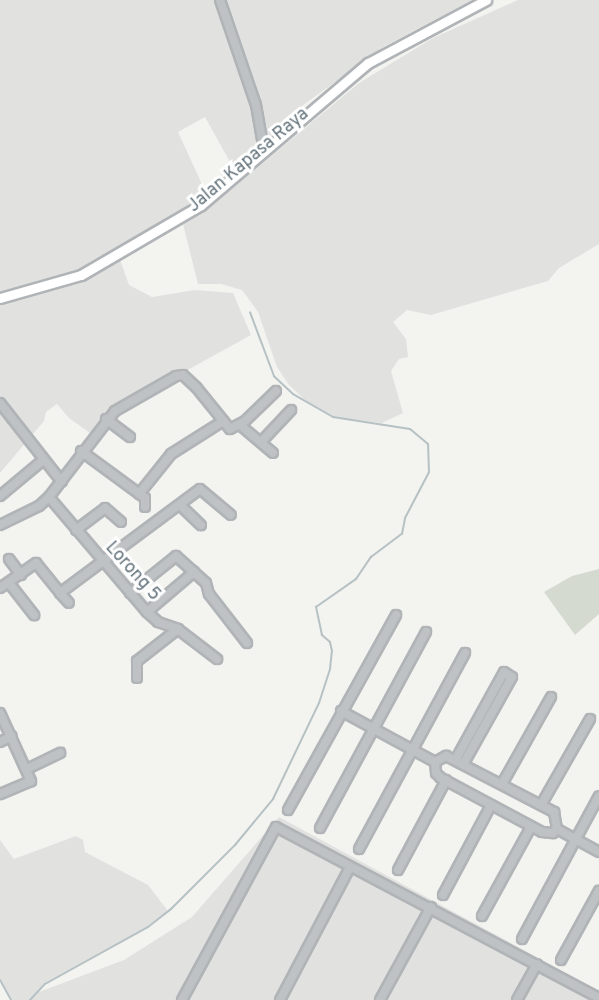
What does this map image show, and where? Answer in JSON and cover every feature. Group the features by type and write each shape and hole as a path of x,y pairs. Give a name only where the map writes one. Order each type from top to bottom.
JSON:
{"main road":[{"name":"Jalan Kapasa Raya","path":"0,298 81,275 201,205 368,63 486,0"}],"street":[{"path":"220,0 256,105 264,151"},
{"path":"0,525 39,506 49,496 62,482 81,451 106,419 125,404 179,375 203,394 228,429 240,425 276,391"},
{"path":"0,403 62,482"},
{"path":"261,442 291,410"},
{"path":"106,419 130,437"},
{"path":"139,494 171,454 223,420"},
{"path":"240,425 273,453"},
{"path":"81,451 147,500 145,507"},
{"path":"0,496 43,460"},
{"path":"60,593 103,565 202,489 231,515"},
{"name":"Lorong 5","path":"49,496 103,565 147,612 158,622 179,630 217,658"},
{"path":"180,505 201,525"},
{"path":"76,530 105,508 121,522"},
{"path":"130,593 176,556 194,572 248,644"},
{"path":"9,559 21,575"},
{"path":"0,588 36,563 69,603"},
{"path":"147,612 194,572"},
{"path":"9,583 34,615"},
{"path":"288,810 396,615"},
{"path":"137,678 137,661 179,630"},
{"path":"320,828 372,728 426,632"},
{"path":"359,849 465,653"},
{"path":"504,672 512,676 460,761 504,672"},
{"path":"502,784 551,698"},
{"path":"341,711 435,762"},
{"path":"0,713 34,780 0,795"},
{"path":"541,805 590,719"},
{"path":"0,742 12,736"},
{"path":"27,769 60,753"},
{"path":"435,762 446,756 460,761 541,805 558,817 557,829"},
{"path":"435,762 436,773 446,780 531,827 547,834 557,829"},
{"path":"398,870 446,780"},
{"path":"522,939 599,796"},
{"path":"442,895 491,805"},
{"path":"182,1000 274,827 431,907 599,998"},
{"path":"482,916 531,827"},
{"path":"557,829 599,852"},
{"path":"280,1000 350,867"},
{"path":"561,960 599,891"},
{"path":"380,1000 431,907"},
{"path":"517,1000 537,964"}],"shaded area":[{"path":"0,0 472,0 383,47 302,106 268,142 234,169 205,117 178,132 206,193 117,251 129,285 152,297 195,290 233,293 251,335 124,405 90,433 69,418 57,404 46,412 44,421 0,473"},
{"path":"518,0 599,0 599,244 559,268 548,281 431,315 407,310 393,322 406,339 408,357 399,359 391,371 403,413 382,423 333,417 306,401 289,385 277,367 258,312 242,290 221,284 198,284 183,224 216,202 359,83 433,38"},
{"path":"599,569 599,614 575,635 544,592 572,576"},
{"path":"279,817 599,991 599,1000 11,1000 0,980 0,840 14,859 76,836 83,840 85,852 148,885 168,911 148,927 45,984 39,992 124,960 192,917"}],"waterway":[{"path":"30,1000 45,984 148,927 171,909 235,845 273,799 319,703 330,669 332,651 330,642 322,635 316,607 356,579 371,557 402,534 405,518 429,472 428,444 410,429 333,417 293,394 274,376 250,312"},
{"path":"0,980 11,1000"}]}
